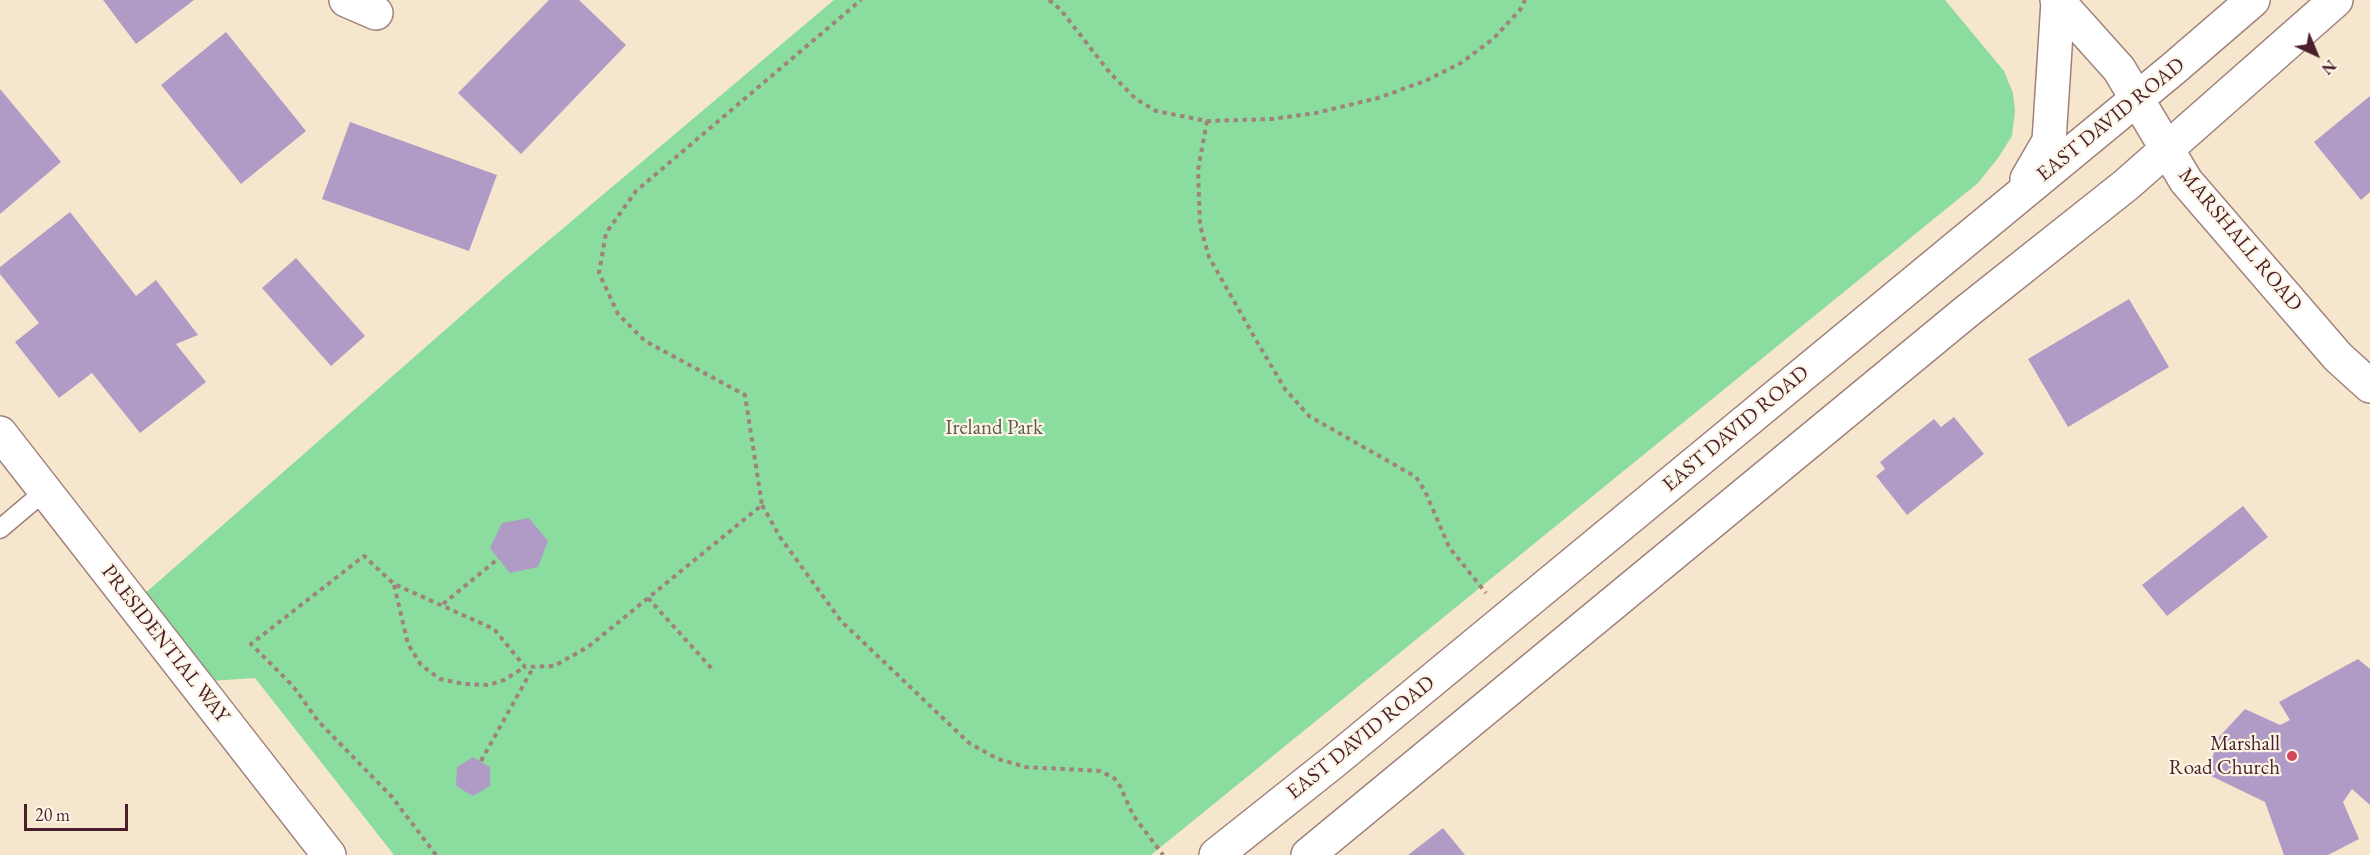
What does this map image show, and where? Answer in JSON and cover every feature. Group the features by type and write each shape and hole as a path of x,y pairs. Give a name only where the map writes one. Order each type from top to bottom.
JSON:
{"street":[{"path":"346,0 376,13"},
{"name":"EAST DAVID ROAD","path":"1216,855 1333,762 2137,99 2253,0"},
{"path":"1308,855 1966,312 2126,185 2336,0"},
{"path":"2016,198 2049,141 2057,1"},
{"name":"MARSHALL ROAD","path":"2057,1 2119,69 2186,181 2338,357 2370,386"},
{"name":"PRESIDENTIAL WAY","path":"0,434 329,855"}],"lane":[{"path":"0,529 46,490"}],"path":[{"path":"861,0 636,191 606,233 599,273 618,314 645,341 745,395 762,505 780,537 841,621 969,744 998,759 1026,767 1100,771 1113,778 1120,786 1133,815 1163,855"},
{"path":"1049,0 1060,9 1110,73 1136,99 1156,111 1207,121 1272,119 1316,113 1378,98 1425,81 1461,63 1493,39 1520,10 1525,0"},
{"path":"1207,121 1198,170 1200,225 1209,257 1285,389 1310,416 1416,477 1425,491 1449,547 1486,593"},
{"path":"394,584 408,644 422,664 440,679 464,684 489,685 504,680 525,667 554,666 588,646 762,505"},
{"path":"436,855 392,797 318,722 293,686 251,644 364,556 394,584 443,604 494,629 525,667"},
{"path":"443,604 499,558"},
{"path":"648,598 714,670"},
{"path":"481,761 534,666"}],"green space":[{"name":"Ireland Park","path":"834,0 1945,0 2004,71 2013,93 2015,111 2012,136 1978,183 1151,855 394,855 255,678 195,682 134,603 510,273"}],"building":[{"path":"103,0 194,0 136,44"},
{"path":"549,0 579,0 626,45 521,154 458,93"},
{"path":"226,32 306,131 241,184 161,85"},
{"path":"0,89 61,162 0,214"},
{"path":"2370,96 2370,192 2361,200 2314,142"},
{"path":"350,122 497,175 469,251 322,199"},
{"path":"70,212 136,296 156,280 198,335 176,344 206,382 140,433 92,373 59,398 15,342 39,323 0,274 0,267"},
{"path":"296,258 365,336 331,366 262,288"},
{"path":"2129,299 2169,367 2068,427 2028,359"},
{"path":"1954,417 1984,454 1907,515 1876,476 1885,469 1880,462 1934,419 1941,427"},
{"path":"2243,506 2268,537 2167,616 2142,585"},
{"path":"529,518 548,541 538,567 510,573 490,548 502,523"},
{"name":"Marshall Road Church","path":"2358,659 2370,669 2370,805 2352,789 2343,802 2359,839 2328,855 2284,855 2265,802 2207,774 2219,737 2245,709 2280,725 2290,720 2279,702"},
{"path":"473,757 490,767 490,786 473,796 456,786 457,767"},
{"path":"1443,828 1465,855 1408,855"}],"place":[{"name":"Marshall Road Church","path":"2292,756"}]}
